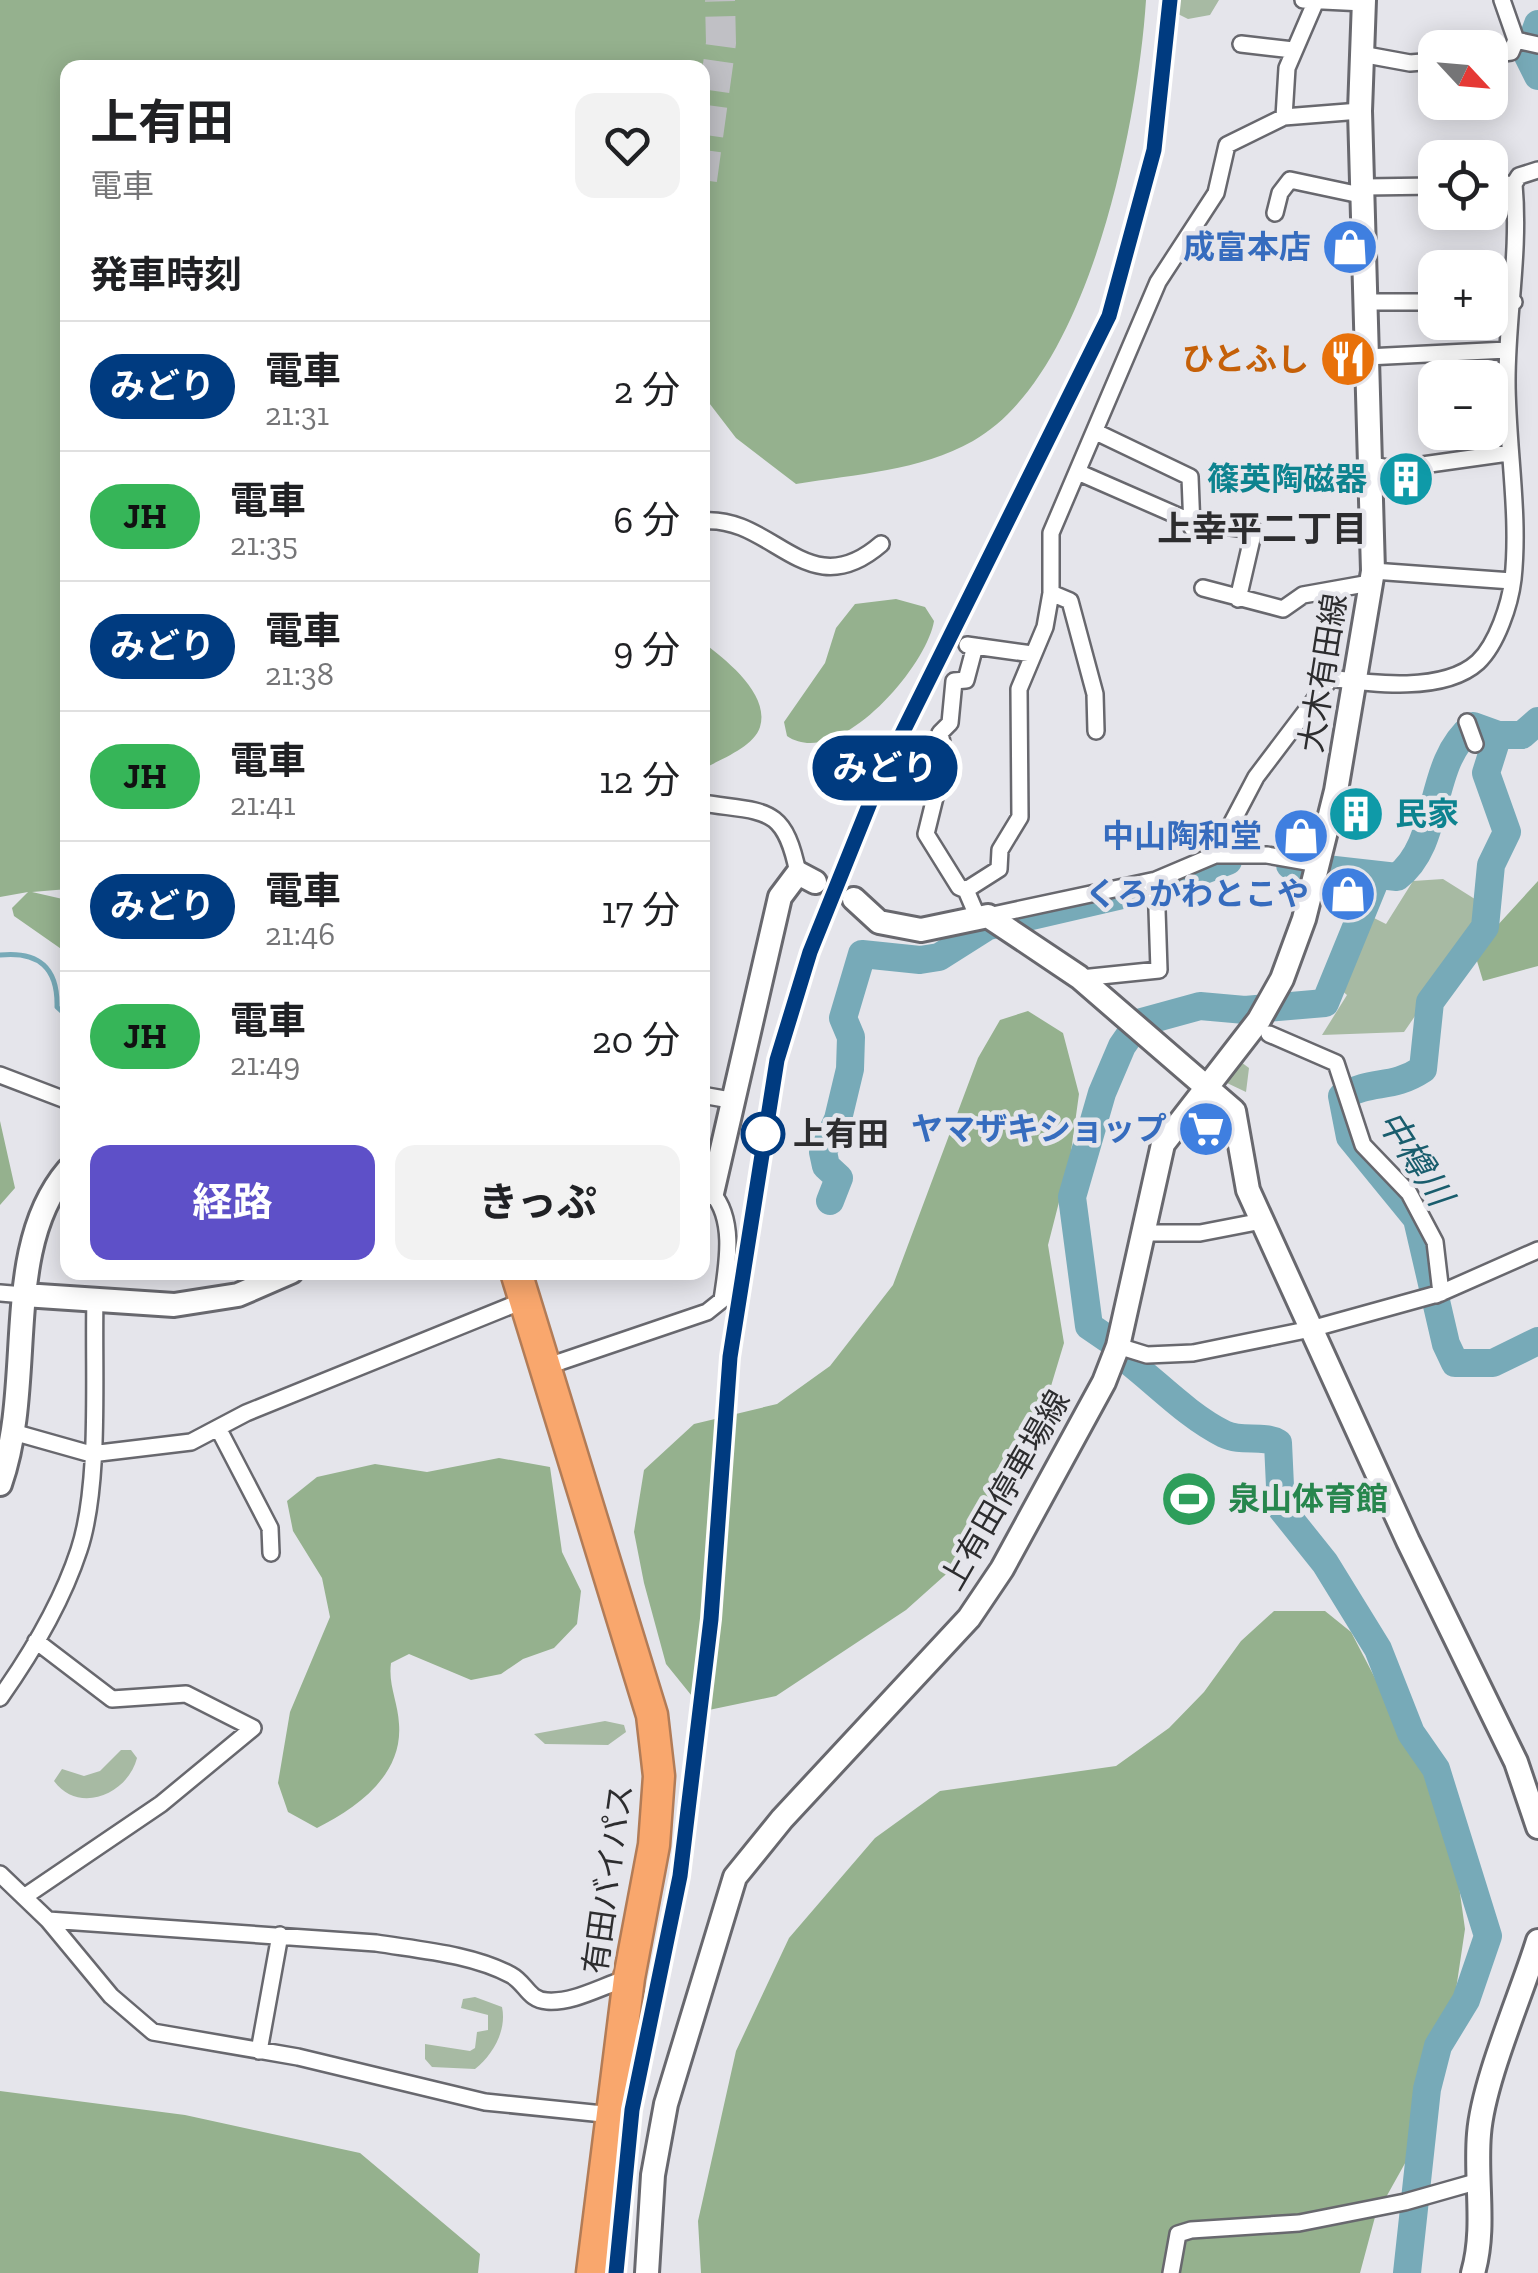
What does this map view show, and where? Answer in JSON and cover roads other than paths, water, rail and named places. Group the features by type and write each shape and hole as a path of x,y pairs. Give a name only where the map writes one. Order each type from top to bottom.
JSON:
{"highway":[{"name":"有田バイパス","path":"520,1286 652,1715 659,1776 654,1845 628,1978 592,2273"}],"main road":[{"name":"大木有田線","path":"1208,1084 1260,1020 1282,980 1318,864 1356,682 1371,577 1372,465 1360,111 1364,2"},
{"path":"712,1193 730,1100 780,897 807,878"},
{"path":"854,900 879,922 921,930 983,917 1081,978 1208,1084 1234,1111 1244,1175 1262,1221 1408,1541 1516,1762 1538,1826"},
{"name":"上有田停車場線","path":"647,2273 653,2175 666,2104 735,1878 782,1819 985,1598 1104,1382 1118,1346 1163,1144 1208,1084"},
{"path":"0,1484 13,1432 24,1261 31,1224 41,1202 60,1179"},
{"path":"24,1296 174,1305 238,1295 273,1280"},
{"path":"1473,2273 1480,2238 1479,2133 1485,2100 1538,1942"}],"street":[{"path":"1502,0 1528,43"},
{"path":"1284,117 1282,92 1309,2 1364,2"},
{"path":"1242,44 1293,50"},
{"path":"1361,54 1418,62"},
{"path":"966,890 998,868 1000,850 1020,817 1020,689 1044,627 1051,594 1051,532 1080,473 1158,282 1216,193 1228,146 1284,117 1360,111"},
{"path":"1215,855 1256,777 1331,678 1396,687 1474,666 1500,623 1512,582 1514,530 1506,350 1518,255 1514,184 1519,176 1538,170"},
{"path":"1275,213 1280,193 1290,180 1365,192 1418,187"},
{"path":"1508,184 1514,184"},
{"path":"1366,302 1418,302"},
{"path":"1508,302 1514,302"},
{"path":"1367,357 1506,350"},
{"path":"1096,432 1190,477 1192,526"},
{"path":"1372,465 1394,469 1508,453"},
{"path":"1080,473 1192,526 1254,530 1238,599"},
{"path":"710,523 741,528 815,566 860,562 881,544"},
{"path":"1204,588 1283,609 1303,595 1371,577 1512,582"},
{"path":"1051,594 1070,601 1094,694 1096,732"},
{"path":"1032,654 971,646 966,680 954,680 956,720 940,732 945,757 926,834 959,888 966,890 983,917 1157,886 1215,855 1266,855 1318,864"},
{"path":"1467,722 1475,744"},
{"path":"710,805 774,817 786,828 807,878"},
{"path":"1081,978 1159,970 1157,886"},
{"path":"1269,1034 1336,1063 1363,1145 1409,1192 1435,1242 1441,1293"},
{"path":"0,1075 60,1098"},
{"path":"710,1096 730,1100"},
{"path":"545,1367 707,1312 722,1300 725,1221 723,1206 712,1193"},
{"path":"1142,1233 1200,1233 1262,1221"},
{"path":"1118,1346 1166,1356 1312,1329 1441,1293 1538,1250"},
{"path":"13,1432 91,1454 191,1442 488,1311 520,1286"},
{"path":"0,1293 24,1296"},
{"path":"1312,1329 1441,1293"},
{"path":"0,1698 36,1641 80,1550 91,1454 95,1299"},
{"path":"218,1428 270,1528 271,1553"},
{"path":"24,1897 161,1804 252,1728 186,1694 112,1699 36,1641"},
{"path":"0,1874 48,1920 142,2026 153,2032 258,2050 486,2102 613,2115"},
{"path":"48,1920 376,1943 452,1957 514,1976 531,1996 547,2001 577,1997 628,1978"},
{"path":"258,2050 280,1936"},
{"path":"1171,2273 1178,2234 1190,2230 1299,2223 1406,2202 1479,2181"}],"waterway":[{"name":"中樽川","path":"1538,24 1527,54 1538,76"},
{"path":"1290,865 1397,877 1422,844 1440,781 1458,742 1473,726 1498,735 1522,735 1538,721"},
{"name":"中樽川","path":"1498,735 1486,773 1507,832 1491,865 1485,927 1430,1002 1423,1069 1401,1080 1342,1096 1350,1137 1417,1219 1446,1344 1455,1363 1493,1363 1538,1341"},
{"path":"830,1201 839,1178 826,1166 823,1152 838,1119 850,1069 851,1037 843,1018 862,954 920,960 939,957 988,926 1165,885 1228,861"},
{"path":"1108,1339 1089,1326 1072,1197 1102,1093 1122,1046 1138,1023 1200,1006 1245,1010 1325,1003 1377,876"},
{"path":"0,955 26,956 44,965 54,982 60,1010"},
{"path":"1127,1360 1211,1427 1238,1438 1278,1443 1281,1508 1325,1563 1378,1649 1411,1733 1436,1769 1488,1936 1466,2000 1438,2046 1427,2089 1407,2273"}],"tunnel":[{"path":"710,122 721,43 720,0"},
{"path":"815,882 854,899"}],"railway":[{"path":"723,1437 730,1357 761,1145 788,1019 810,951 880,778 1109,315 1155,150 1170,0"},
{"path":"616,2273 630,2142 696,1752"}],"train":[{"name":"みどり","path":"616,2273 620,2195 632,2110 680,1876 711,1619 730,1357 777,1060 810,952 880,778 1109,316 1154,150 1170,0"}],"place":[{"name":"成富本店","path":"1350,247"},
{"name":"ひとふし","path":"1348,359"},
{"name":"篠英陶磁器","path":"1406,479"},
{"name":"民家","path":"1356,814"},
{"name":"中山陶和堂","path":"1301,836"},
{"name":"くろかわとこや","path":"1348,894"},
{"name":"ヤマザキショップ","path":"1206,1129"},
{"name":"上有田","path":"763,1134"},
{"name":"泉山体育館","path":"1189,1499"}],"district":[{"name":"上幸平二丁目","path":"1262,529"}]}
